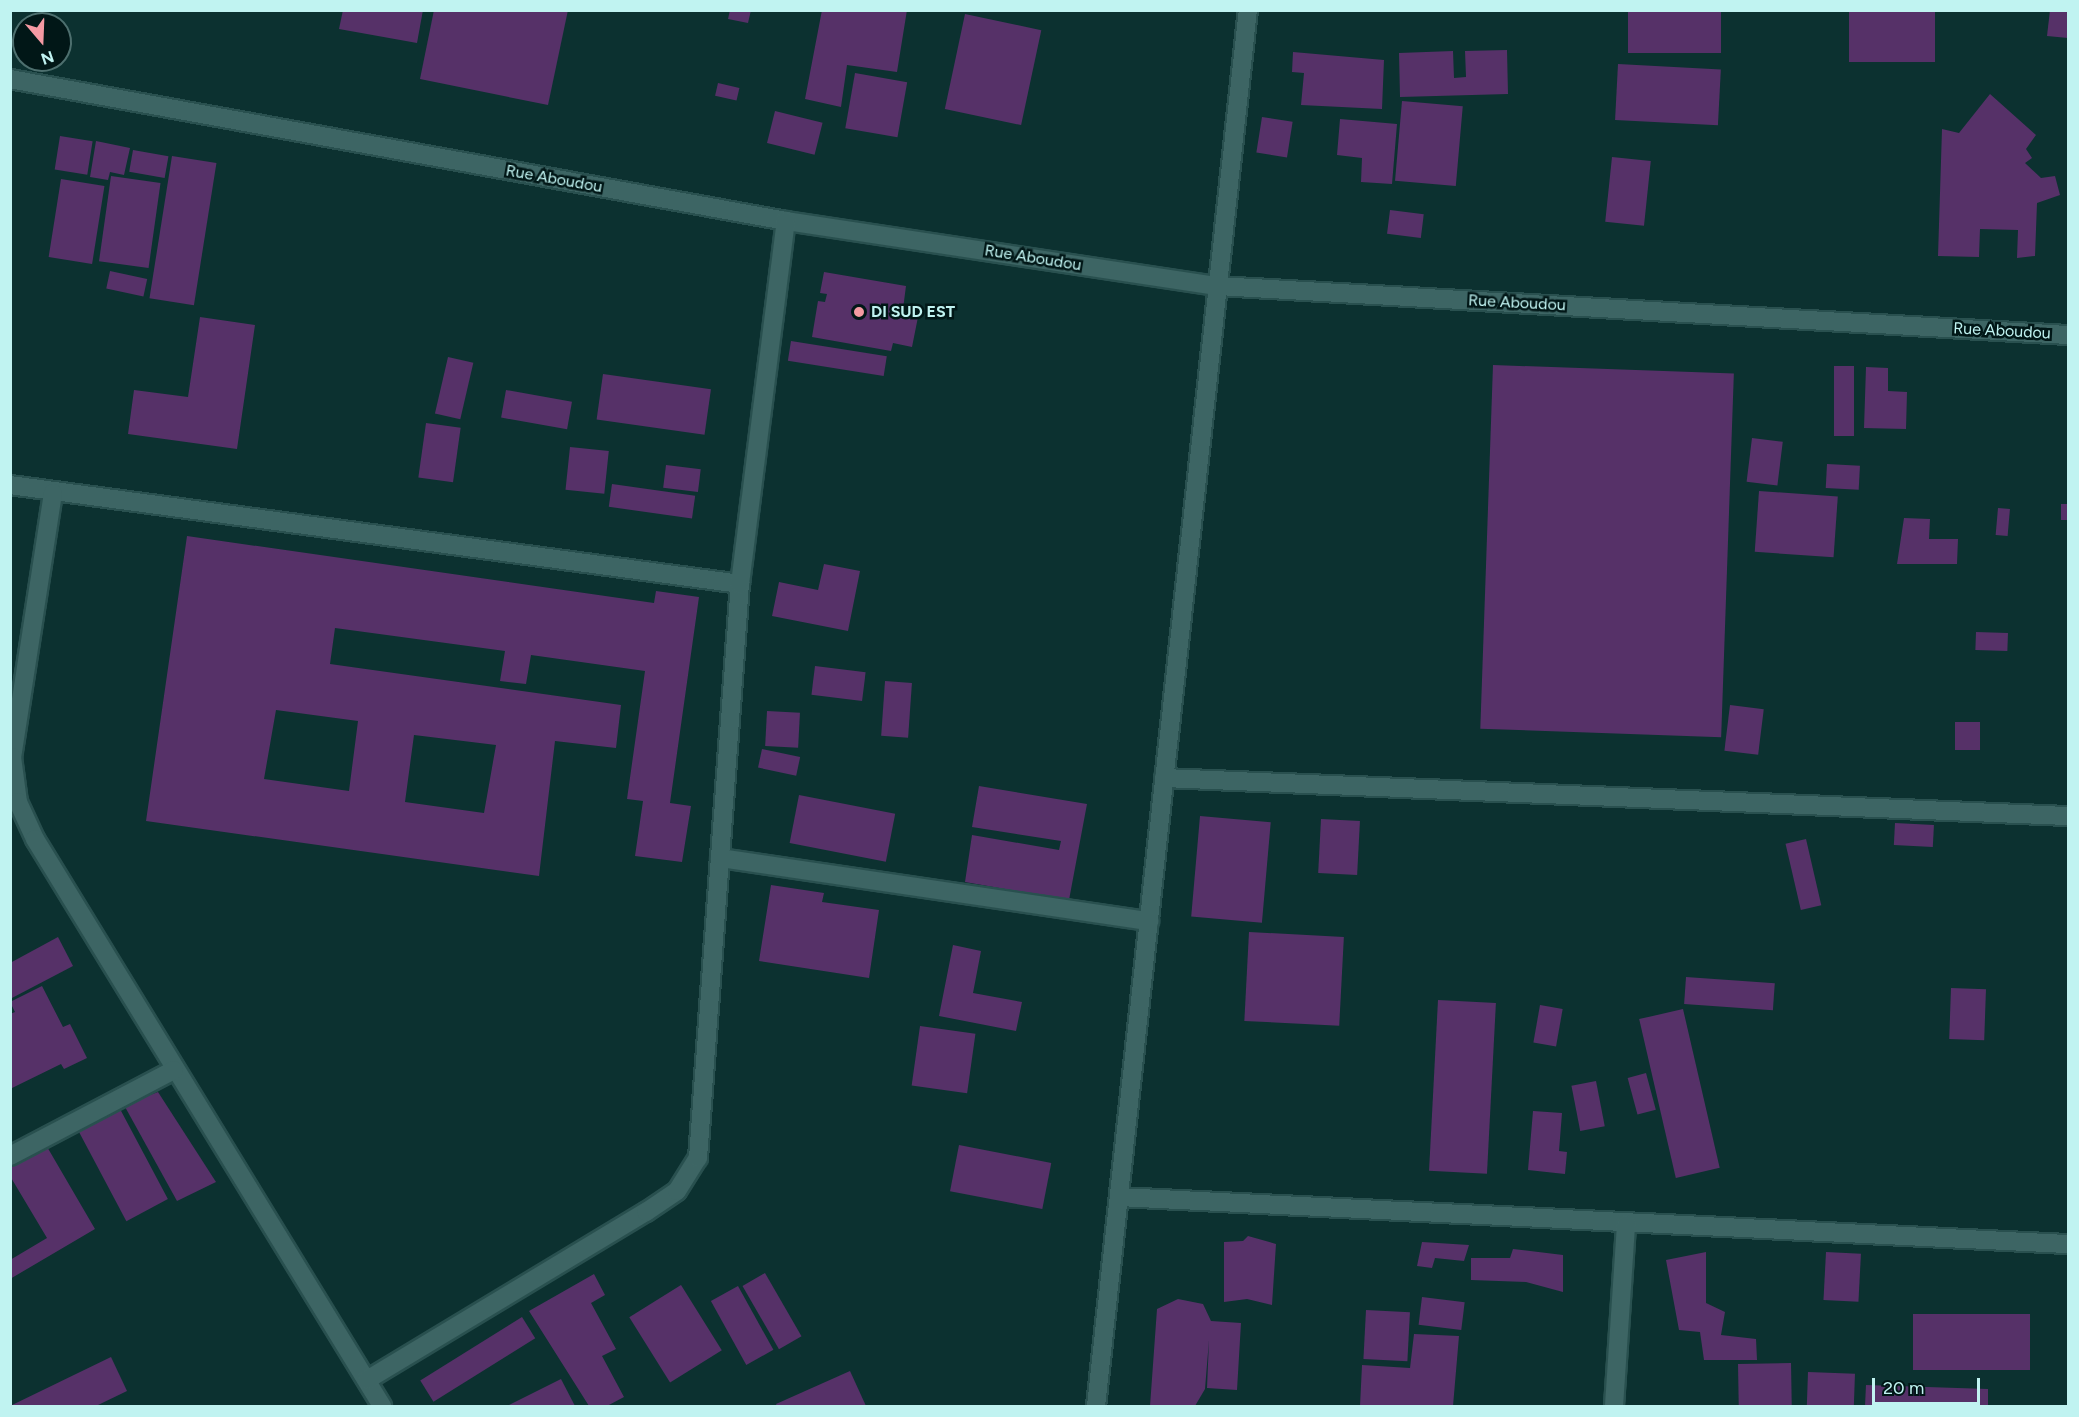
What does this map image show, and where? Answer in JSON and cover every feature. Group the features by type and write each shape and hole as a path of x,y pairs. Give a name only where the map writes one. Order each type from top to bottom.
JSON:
{"street":[{"path":"1096,1407 1248,10"},
{"name":"Rue Aboudou","path":"10,79 786,221 1218,286 2068,335"},
{"path":"367,1380 677,1191 698,1158 740,584 786,221"},
{"path":"10,485 53,493 740,584"},
{"path":"53,493 12,757 18,802 35,839 174,1070 382,1407"},
{"path":"1164,778 2068,816"},
{"path":"720,858 1149,921"},
{"path":"10,1156 174,1070"},
{"path":"1119,1197 1626,1224 2068,1244"},
{"path":"1614,1407 1626,1224"}],"building":[{"path":"343,10 423,10 417,43 339,29"},
{"path":"434,10 568,10 548,105 420,79"},
{"path":"730,10 751,10 748,23 728,19"},
{"path":"822,10 907,10 897,72 847,65 841,107 805,99"},
{"path":"1628,10 1721,10 1721,53 1628,53"},
{"path":"1849,10 1935,10 1935,62 1849,62"},
{"path":"2050,10 2068,10 2068,38 2047,36"},
{"path":"965,14 1041,30 1021,125 945,109"},
{"path":"1507,50 1508,94 1400,97 1399,53 1453,51 1454,78 1466,77 1465,51"},
{"path":"1293,52 1384,60 1382,109 1301,105 1304,73 1292,72"},
{"path":"1618,64 1721,69 1718,125 1615,120"},
{"path":"855,73 907,82 897,137 845,128"},
{"path":"718,83 739,88 737,101 715,96"},
{"path":"1990,94 2036,135 2026,149 2032,158 2025,163 2041,178 2055,176 2060,195 2037,203 2035,256 2017,258 2018,230 1980,229 1979,257 1938,256 1942,129 1959,133"},
{"path":"1402,101 1463,106 1456,186 1395,181"},
{"path":"775,111 823,123 815,155 767,143"},
{"path":"1262,117 1293,122 1287,157 1256,153"},
{"path":"1340,119 1397,124 1392,184 1361,182 1362,158 1337,155"},
{"path":"60,136 93,141 87,175 55,170"},
{"path":"96,141 130,148 124,175 110,172 108,180 90,177"},
{"path":"133,150 168,156 165,178 129,172"},
{"path":"172,156 216,163 194,305 149,298"},
{"path":"1612,157 1651,161 1644,226 1605,222"},
{"path":"111,176 161,183 149,268 99,261"},
{"path":"61,179 104,186 92,264 49,257"},
{"path":"1390,210 1424,214 1421,238 1387,234"},
{"path":"110,271 147,279 143,297 106,289"},
{"path":"824,272 906,286 903,309 919,312 912,347 893,343 891,351 812,337 818,301 825,302 827,294 820,293"},
{"path":"200,317 255,325 237,449 128,434 134,390 188,397"},
{"path":"791,341 887,356 884,376 788,361"},
{"path":"448,357 473,363 460,419 435,414"},
{"path":"1493,365 1734,373 1721,737 1480,729"},
{"path":"1834,366 1854,366 1854,436 1834,436"},
{"path":"1866,367 1888,368 1888,391 1907,392 1906,429 1864,428"},
{"path":"603,374 711,389 705,435 597,420"},
{"path":"506,390 572,402 567,429 501,418"},
{"path":"426,423 461,428 453,482 418,477"},
{"path":"1752,438 1783,442 1777,485 1747,482"},
{"path":"570,447 609,451 604,494 566,490"},
{"path":"1827,464 1860,466 1859,490 1826,488"},
{"path":"666,465 701,469 698,492 663,488"},
{"path":"612,484 695,496 692,518 609,507"},
{"path":"1759,491 1838,497 1834,557 1755,552"},
{"path":"2061,504 2068,504 2068,520 2061,520"},
{"path":"1998,508 2010,509 2008,536 1996,535"},
{"path":"1904,518 1930,519 1929,539 1958,539 1957,564 1897,564"},
{"path":"187,536 654,603 656,591 699,597 670,803 691,806 682,862 635,856 643,801 627,799 645,671 531,655 526,684 500,681 505,651 335,628 330,664 621,705 616,748 555,741 539,876 146,821","holes":["276,710 358,721 349,791 264,779","414,735 496,745 484,813 405,802"]},
{"path":"824,564 860,571 848,631 772,616 779,582 818,590"},
{"path":"1976,632 2008,633 2007,651 1975,650"},
{"path":"815,666 866,672 862,701 811,695"},
{"path":"885,681 912,683 908,738 881,736"},
{"path":"1730,705 1764,709 1758,755 1724,751"},
{"path":"767,711 800,713 798,748 765,746"},
{"path":"1955,722 1980,722 1980,750 1955,750"},
{"path":"762,749 800,757 796,776 758,768"},
{"path":"979,786 1087,804 1069,900 965,882 972,835 1059,850 1061,841 972,827"},
{"path":"799,795 895,814 886,862 790,843"},
{"path":"1200,816 1271,822 1262,923 1191,917"},
{"path":"1321,819 1360,821 1357,875 1318,873"},
{"path":"1895,823 1934,825 1933,847 1894,845"},
{"path":"1806,839 1821,905 1801,910 1786,844"},
{"path":"771,885 824,893 822,902 879,910 869,978 759,961"},
{"path":"1249,932 1344,937 1339,1026 1244,1021"},
{"path":"58,937 73,966 10,999 10,963"},
{"path":"953,945 981,951 973,993 1022,1002 1016,1031 939,1016"},
{"path":"1686,977 1775,983 1773,1010 1684,1004"},
{"path":"42,986 63,1027 70,1024 87,1058 64,1069 61,1064 10,1089 10,1014 15,1012 10,1002"},
{"path":"1951,988 1986,989 1984,1040 1949,1039"},
{"path":"1438,1000 1496,1003 1487,1174 1429,1171"},
{"path":"1540,1005 1563,1009 1556,1046 1533,1042"},
{"path":"1683,1009 1720,1168 1676,1178 1639,1019"},
{"path":"920,1026 975,1034 967,1093 912,1085"},
{"path":"1646,1073 1656,1110 1637,1115 1628,1078"},
{"path":"1596,1081 1605,1126 1580,1131 1571,1086"},
{"path":"158,1092 216,1182 177,1201 124,1105"},
{"path":"120,1109 168,1199 126,1221 79,1131"},
{"path":"1533,1111 1562,1113 1559,1151 1567,1152 1565,1174 1528,1170"},
{"path":"46,1145 95,1229 10,1279 10,1260 47,1238 10,1176 10,1166"},
{"path":"959,1145 1051,1163 1042,1209 950,1191"},
{"path":"1248,1236 1276,1244 1272,1305 1247,1299 1224,1302 1224,1242 1243,1241"},
{"path":"1422,1242 1469,1245 1464,1261 1435,1258 1432,1268 1417,1266"},
{"path":"1513,1249 1563,1255 1563,1292 1526,1282 1471,1280 1471,1258 1510,1258"},
{"path":"1706,1252 1706,1303 1725,1312 1721,1335 1756,1339 1757,1360 1704,1360 1700,1332 1679,1330 1666,1260"},
{"path":"1826,1252 1861,1254 1858,1302 1823,1300"},
{"path":"765,1273 802,1336 779,1349 742,1286"},
{"path":"594,1274 605,1295 591,1303 616,1349 602,1356 624,1397 607,1406 589,1406 529,1311"},
{"path":"681,1285 722,1350 670,1383 629,1317"},
{"path":"738,1286 773,1350 746,1365 711,1301"},
{"path":"1422,1297 1465,1302 1461,1330 1419,1325"},
{"path":"1178,1299 1203,1304 1211,1321 1241,1323 1237,1390 1207,1388 1209,1340 1205,1389 1195,1406 1150,1406 1157,1309"},
{"path":"1366,1310 1410,1312 1407,1361 1363,1359"},
{"path":"1913,1314 2030,1314 2030,1370 1913,1370"},
{"path":"522,1317 535,1338 433,1402 420,1381"},
{"path":"1414,1334 1459,1336 1453,1406 1360,1406 1362,1365 1410,1368"},
{"path":"111,1357 127,1391 96,1406 10,1406"},
{"path":"1791,1363 1792,1406 1739,1406 1738,1364"},
{"path":"850,1371 866,1406 777,1406 776,1404"},
{"path":"1808,1372 1855,1374 1854,1406 1807,1406"},
{"path":"561,1379 575,1406 507,1406"},
{"path":"1866,1385 1988,1389 1988,1406 1865,1406"}],"place":[{"name":"DI SUD EST","path":"859,312"}]}
